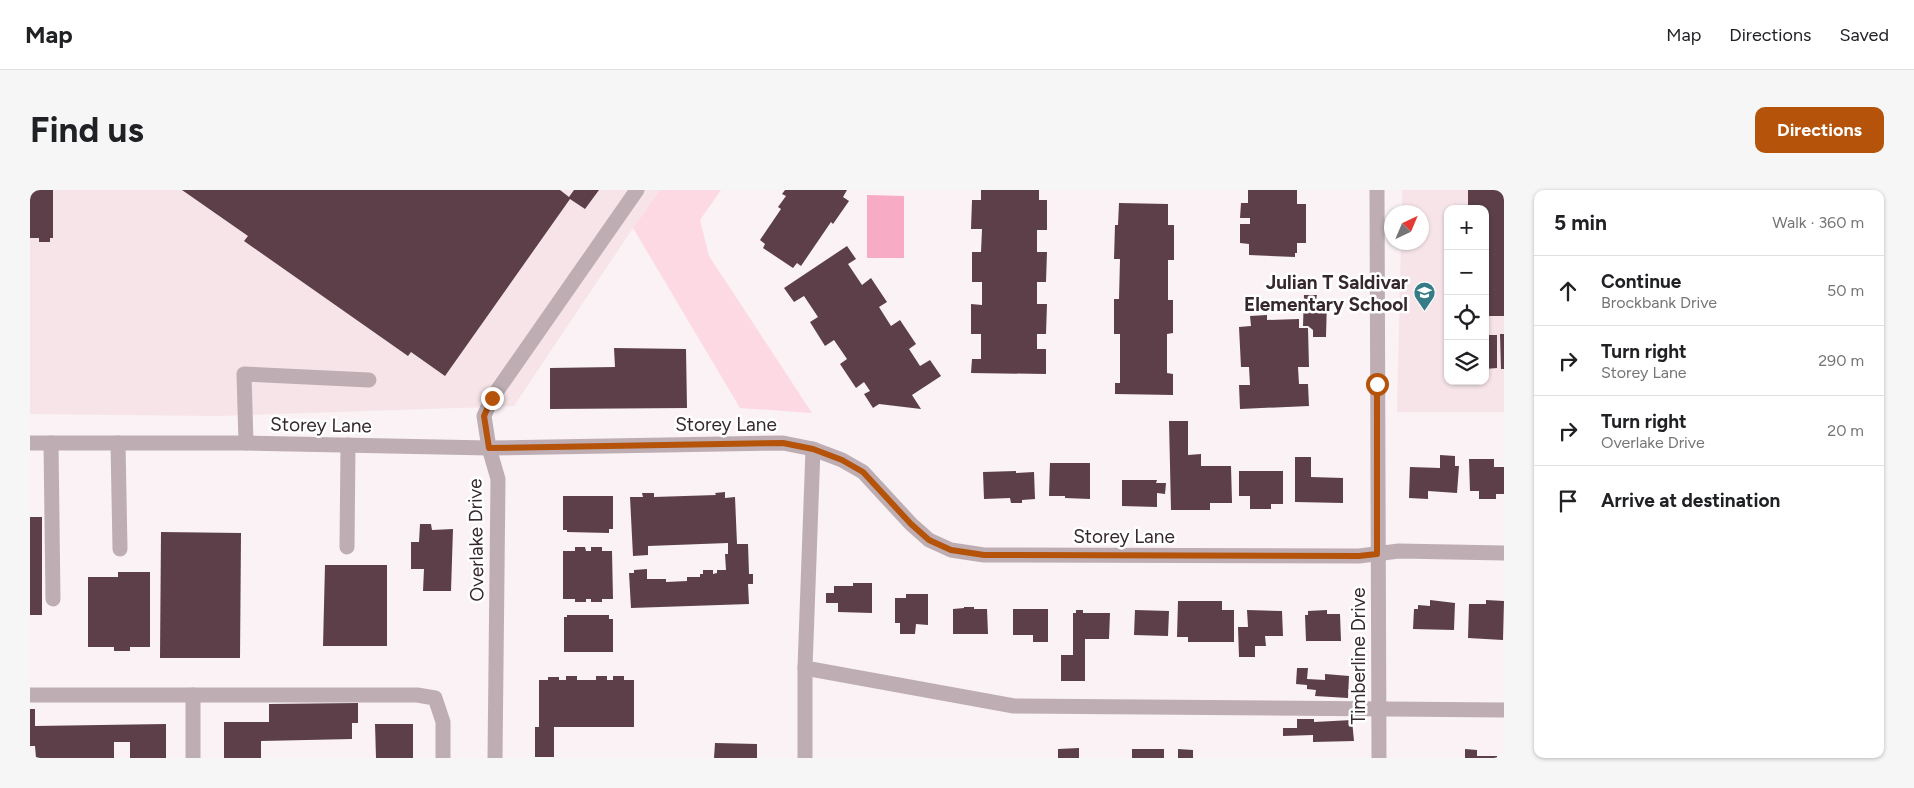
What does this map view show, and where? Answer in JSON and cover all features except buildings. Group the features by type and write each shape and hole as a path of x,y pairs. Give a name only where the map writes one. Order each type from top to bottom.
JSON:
{"street":[{"name":"Overlake Drive","path":"496,758 498,479 489,448 484,416 492,398 637,190"},
{"name":"Timberline Drive","path":"1377,190 1378,758"},
{"path":"246,443 244,374 369,380"},
{"name":"Storey Lane","path":"30,443 246,443 489,448 783,443 813,449 842,460 863,472 911,524 929,540 951,550 984,555 1359,556 1399,551 1504,553"},
{"path":"51,443 53,599"},
{"path":"118,443 120,549"},
{"path":"347,548 348,445"},
{"path":"805,758 805,668 813,449"},
{"path":"805,668 1014,706 1504,710"},
{"path":"30,695 417,695 435,698 443,722 444,758"},
{"path":"192,695 193,758"}],"shaded area":[{"path":"30,190 660,190 514,406 217,416 30,414"},
{"path":"660,190 721,190 700,220 709,256 812,413 740,408 633,228"},
{"name":"Julian T Saldivar Elementary School","path":"1402,190 1504,190 1504,412 1397,412 1401,250 1429,250 1429,205 1402,205"},
{"path":"867,195 904,196 904,258 867,258"}],"place":[{"name":"Julian T Saldivar Elementary School","path":"1424,312"}],"route":[{"path":"492,398 484,416 489,448 783,443 813,449 842,460 863,472 879,487 911,524 929,540 951,550 984,555 1359,556 1377,554 1377,384"}]}
